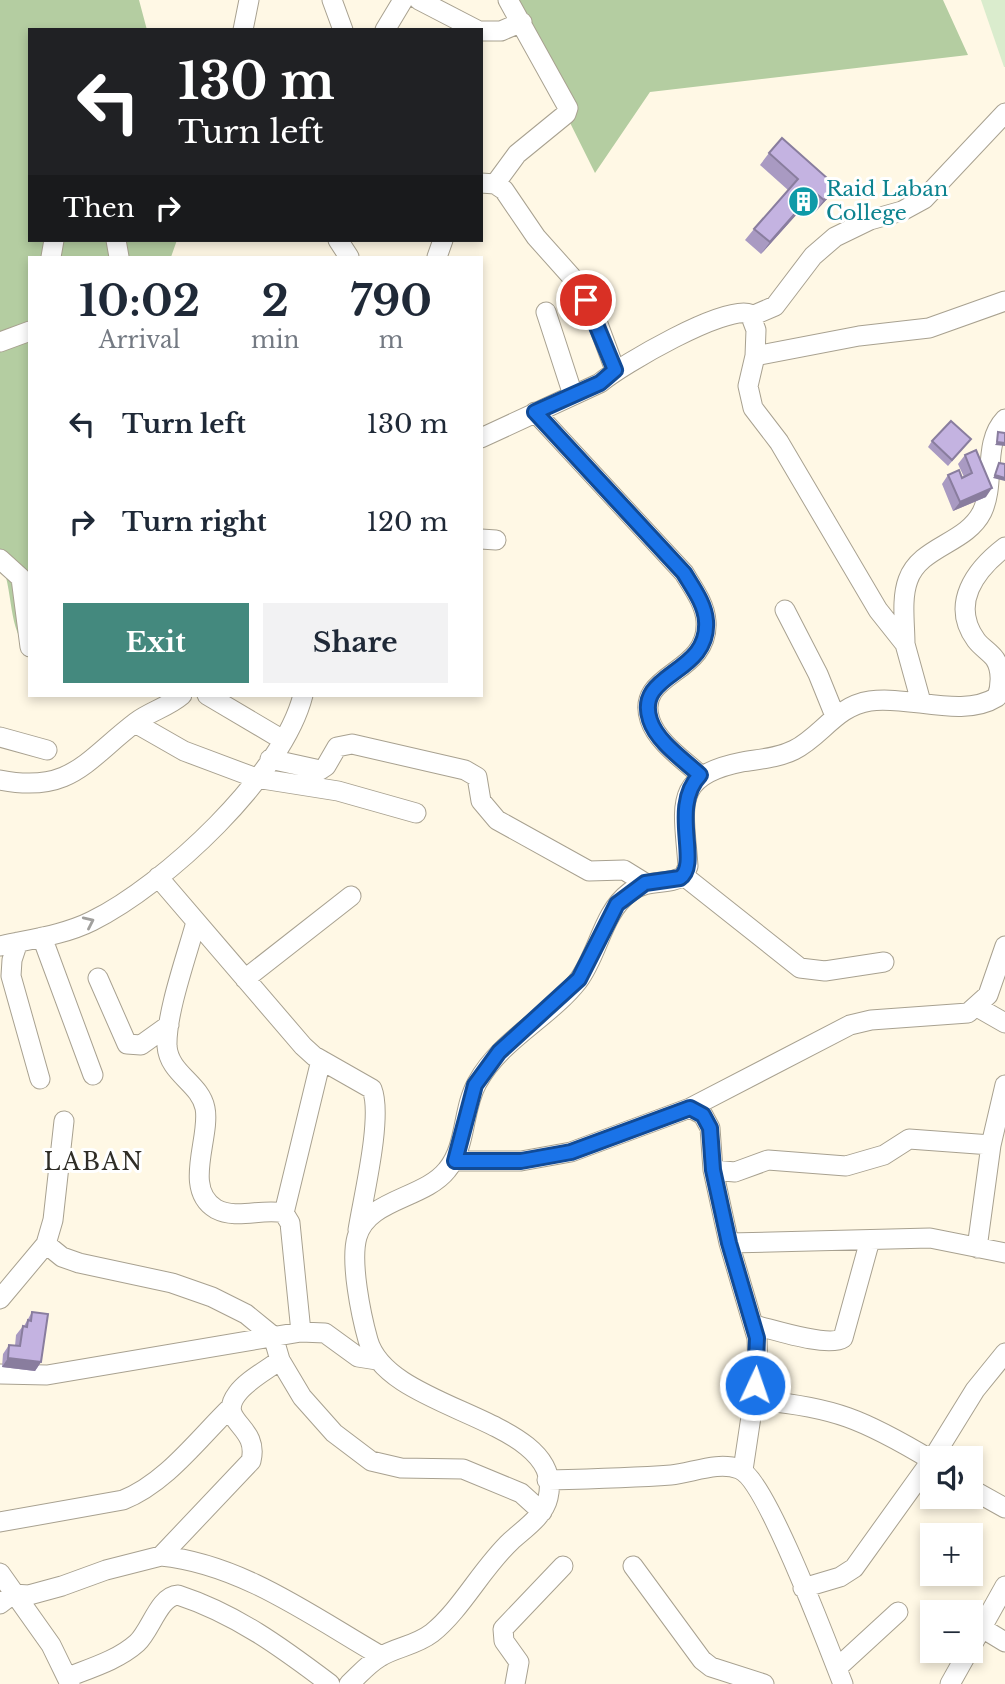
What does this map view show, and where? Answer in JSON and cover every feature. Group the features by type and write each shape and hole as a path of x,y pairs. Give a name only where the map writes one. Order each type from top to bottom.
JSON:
{"street":[{"path":"243,28 249,0"},
{"path":"332,0 343,28"},
{"path":"386,28 403,0"},
{"path":"419,0 475,28"},
{"path":"508,0 568,108 566,114 517,154 488,183 504,190 536,237 578,284 595,316 615,370"},
{"path":"483,30 501,31 522,22"},
{"path":"752,316 775,306 813,256 835,237 870,220 902,211 924,199 1005,113"},
{"path":"755,356 859,336 929,328 1005,301"},
{"path":"483,437 600,383 615,370 733,312 743,311 752,316 756,330 755,356 748,386 753,408 779,442 878,610 905,645"},
{"path":"546,312 573,395"},
{"path":"0,342 28,332"},
{"path":"535,412 684,573 702,603 706,621 705,639 699,653 691,662 660,681 649,705 649,719 657,734 700,775"},
{"path":"921,702 905,645 905,592 909,577 919,563 959,539 975,524 983,510 988,492 993,442 1005,419"},
{"path":"357,1236 371,1215 432,1184 455,1161 470,1098 485,1070 499,1052 567,993 584,971 617,904 645,883 675,880 684,876 688,866 684,806 690,788 700,775 797,749 835,716 851,706 869,701 969,705 986,703 1001,697 996,660 977,642 967,626 964,607 966,595 977,574 1005,547"},
{"path":"0,559 21,578 28,631"},
{"path":"785,611 818,674 835,716"},
{"path":"0,780 30,785 74,774 135,723 179,697"},
{"path":"210,697 283,740"},
{"path":"40,1079 11,976 9,944 95,920 158,877 215,827 256,778 283,740 302,697"},
{"path":"135,723 184,751 256,778 338,791 416,813"},
{"path":"0,737 47,750"},
{"path":"270,759 320,770 326,766 337,747 352,744 465,770 477,777 481,801 497,820 589,871 624,870 645,883"},
{"path":"684,876 800,968 825,971 884,962"},
{"path":"158,877 303,1046 321,1060 372,1089 375,1110 355,1253 361,1305 369,1342 377,1360 415,1390 526,1444 541,1460 547,1480 548,1497 542,1512 501,1550 435,1631 418,1643 382,1656 349,1684"},
{"path":"245,979 351,896"},
{"path":"196,922 169,1025 167,1047 172,1064 200,1095 205,1107 200,1175 204,1196 215,1208 232,1214 271,1210 284,1213"},
{"path":"42,936 93,1075"},
{"path":"455,1161 521,1161 571,1152 690,1108 850,1025 871,1020 956,1016 977,1007 988,995 1005,946"},
{"path":"98,978 127,1044 141,1045 169,1025"},
{"path":"977,1007 1005,1023"},
{"path":"300,1332 290,1223 284,1213 321,1060"},
{"path":"977,1248 991,1145 1005,1085"},
{"path":"690,1108 703,1115 710,1128 713,1170 729,1243 754,1325 758,1370 743,1470"},
{"path":"0,1299 46,1244 53,1220 64,1121"},
{"path":"713,1170 735,1172 768,1160 846,1166 884,1155 909,1139 991,1145"},
{"path":"729,1243 930,1238 1005,1253"},
{"path":"754,1325 822,1341 838,1341 846,1331 870,1240"},
{"path":"46,1244 62,1257 79,1264 127,1271 212,1297 246,1314 273,1336 280,1360 302,1398 334,1433 371,1461 401,1468 463,1469 522,1493 542,1512"},
{"path":"1,1375 47,1375 97,1368 300,1332 325,1333 358,1357 377,1360"},
{"path":"941,1446 975,1390 1005,1353"},
{"path":"0,1522 123,1500 139,1493 155,1482 231,1407 237,1394 280,1360"},
{"path":"753,1401 806,1404 830,1410 863,1421 920,1452"},
{"path":"161,1556 251,1461 254,1448 251,1437 234,1421 231,1407"},
{"path":"547,1480 674,1475 724,1467 743,1470 755,1482 773,1514 840,1676 898,1612"},
{"path":"803,1588 840,1577 854,1567 920,1477"},
{"path":"983,1496 1005,1508"},
{"path":"7,1599 62,1586 106,1570 161,1556 186,1558 247,1580 382,1656"},
{"path":"515,1684 519,1662 504,1641 503,1629 563,1566"},
{"path":"634,1566 723,1684"},
{"path":"0,1573 7,1599 51,1645 69,1681 137,1643 154,1622 164,1600 178,1595 244,1623 330,1684"},
{"path":"983,1626 1005,1586"},
{"path":"983,1629 1005,1642"},
{"path":"950,1684 962,1663"},
{"path":"711,1667 764,1684"}],"green space":[{"path":"0,0 139,0 146,28 28,28 28,242 176,242 171,256 28,256 28,647 18,633 14,621 0,562"},
{"path":"509,0 943,0 968,55 650,92 595,173"},
{"path":"981,0 1005,0 1005,67 1004,67"}],"building":[{"path":"782,138 836,186 824,200 814,192 770,242 754,229 798,179 769,153"},
{"path":"951,421 971,439 952,460 932,441"},
{"path":"998,432 1005,433 1005,443 997,442"},
{"path":"976,450 992,488 960,502 948,475 959,470 962,478 972,473 965,455"},
{"path":"999,463 1005,464 1005,478 995,475"},
{"path":"32,1312 48,1314 41,1362 8,1358 9,1345 20,1346 23,1326 27,1327 28,1320 31,1321"}],"place":[{"name":"Raid Laban College","path":"803,201"}],"district":[{"name":"LABAN","path":"94,1162"}],"route":[{"path":"586,300 595,316 615,370 600,383 535,412 684,573 702,603 706,621 705,639 699,653 691,662 660,681 653,691 649,705 649,719 657,734 700,775 690,788 684,806 688,866 684,876 675,880 645,883 617,904 579,979 567,993 499,1052 475,1085 455,1161 521,1161 548,1157 571,1152 690,1108 703,1115 710,1128 713,1170 729,1243 757,1338 758,1370 755,1385"}]}
